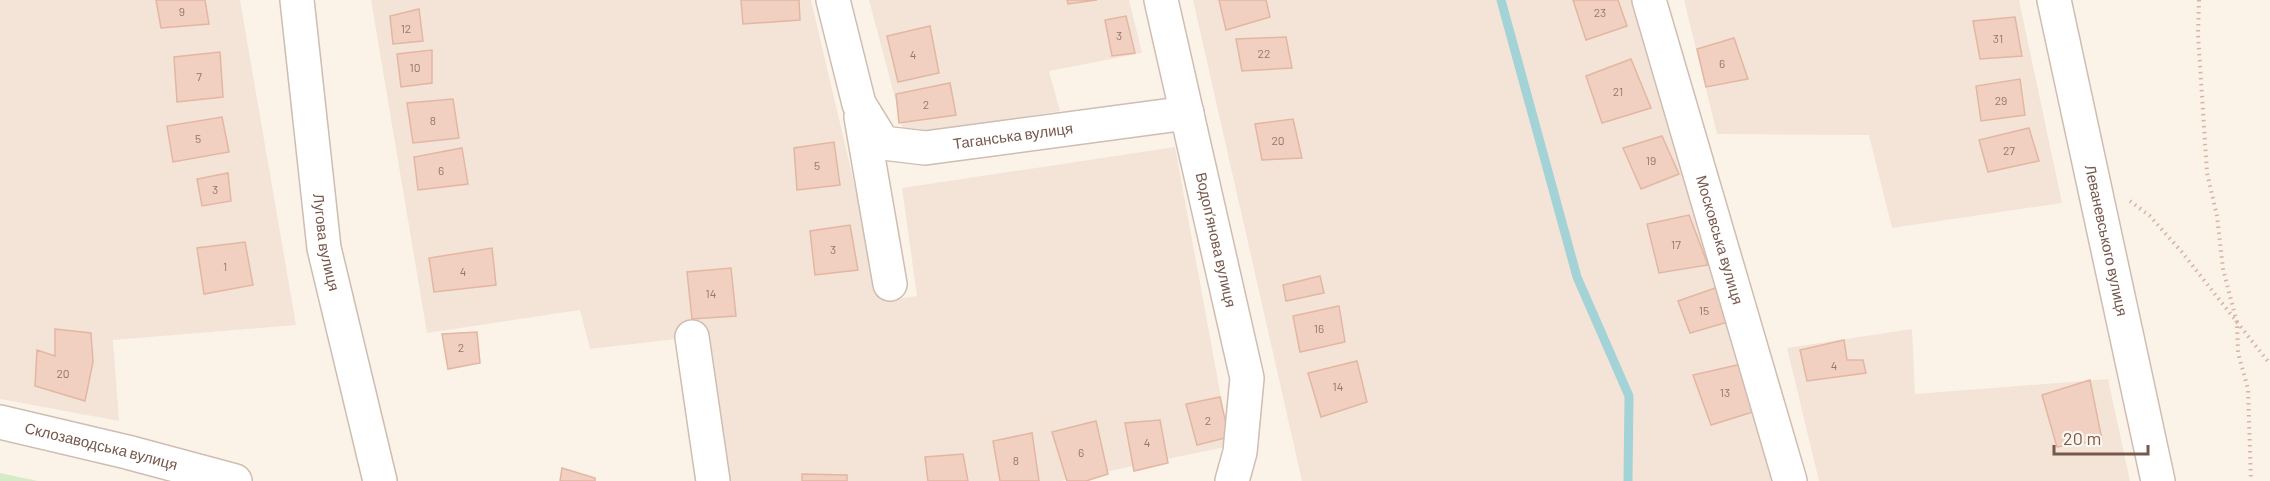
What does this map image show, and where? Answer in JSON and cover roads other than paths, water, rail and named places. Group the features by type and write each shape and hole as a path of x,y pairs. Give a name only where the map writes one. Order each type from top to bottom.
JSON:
{"street":[{"name":"Лугова вулиця","path":"297,0 324,248 380,481"},
{"name":"Таганська вулиця","path":"833,0 859,104 890,284"},
{"name":"Водоп’янова вулиця","path":"1161,0 1247,378 1240,452 1232,481"},
{"name":"Московська вулиця","path":"1649,0 1790,481"},
{"name":"Леваневського вулиця","path":"2054,0 2158,481"},
{"name":"Таганська вулиця","path":"859,104 883,143 925,148 1187,113"},
{"path":"692,337 713,481"},
{"name":"Склозаводська вулиця","path":"0,422 127,452 235,481"}],"waterway":[{"path":"1501,0 1577,277 1629,396 1628,481"}]}
